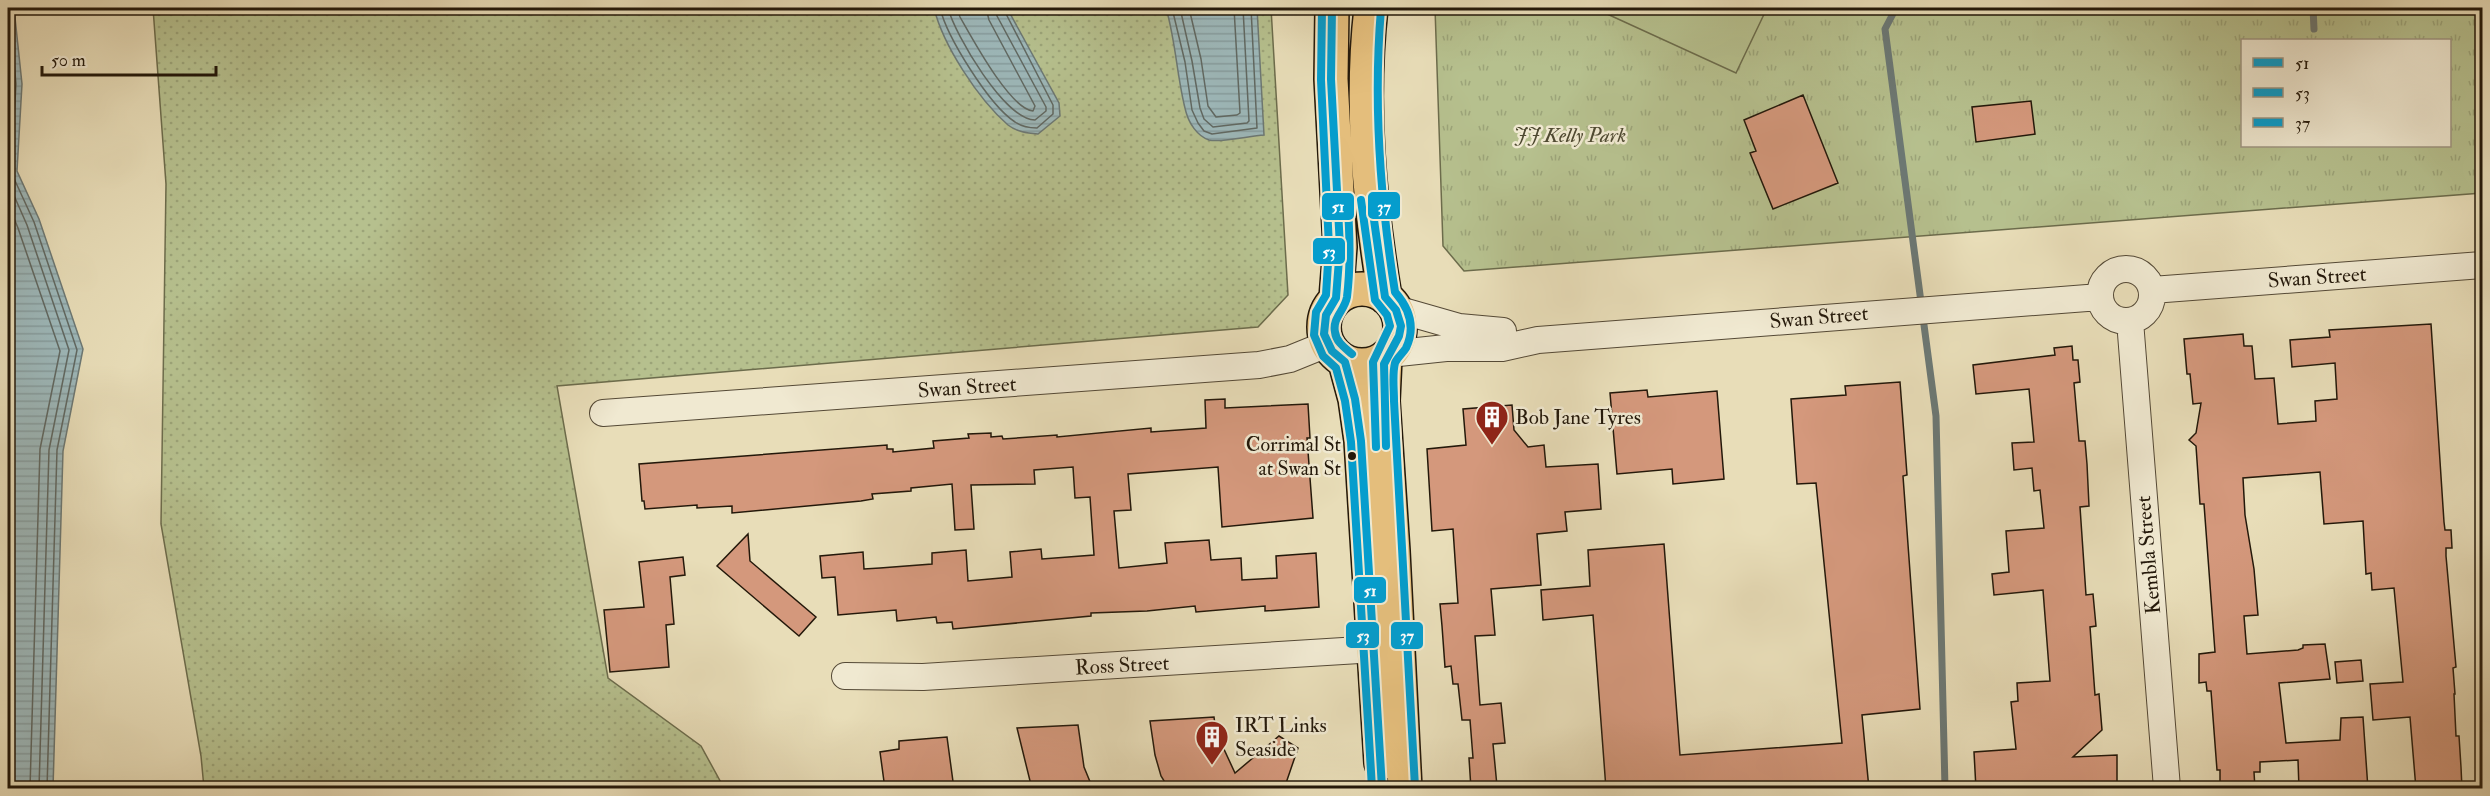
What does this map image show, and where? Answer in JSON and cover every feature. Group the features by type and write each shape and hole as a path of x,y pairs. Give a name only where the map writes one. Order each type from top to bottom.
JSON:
{"main road":[{"path":"1332,8 1331,80 1340,247 1336,298 1323,324 1355,399 1405,789"},
{"path":"1336,353 1366,365 1387,356 1396,344 1400,333 1400,320 1390,303 1369,185 1365,80 1371,8"},
{"path":"1336,298 1360,289 1373,291 1390,303"},
{"path":"1382,789 1386,649 1383,401 1387,356"}],"street":[{"name":"Swan Street","path":"2152,290 2482,265"},
{"path":"2118,270 2136,270 2143,275 2152,290 2149,306 2138,318 2130,321 2121,321 2106,312 2100,297 2104,280 2118,270"},
{"name":"Swan Street","path":"1387,356 1446,348 1502,348 1538,340 2100,297"},
{"name":"Swan Street","path":"1390,303 1459,327 1503,331 1538,340"},
{"name":"Kembla Street","path":"2130,321 2167,789"},
{"name":"Swan Street","path":"603,413 1259,365 1336,353"},
{"name":"Ross Street","path":"845,676 923,677 1386,649"}],"green space":[{"path":"153,8 1271,8 1288,295 1258,327 557,386 608,678 701,746 724,788 204,788 201,756 161,524 166,184"},
{"name":"JJ Kelly Park","path":"1435,8 2482,8 2482,193 1464,271 1443,246"},
{"path":"1594,8 1767,8 1736,73"}],"water":[{"path":"8,8 14,8 22,84 17,171 39,219 83,349 63,451 53,788 8,788"},
{"path":"934,8 1007,8 1059,103 1060,116 1038,134 1019,131 1008,125 985,101 963,71 945,38"},
{"path":"1166,8 1257,8 1264,135 1214,141 1205,138 1194,129 1187,116 1183,99"}],"building":[{"path":"1803,95 1838,183 1773,209 1750,153 1756,151 1744,120"},
{"path":"2031,101 2035,134 1976,142 1972,107"},
{"path":"2431,324 2444,522 2445,530 2451,530 2452,548 2446,548 2446,556 2456,667 2453,668 2456,736 2459,736 2462,789 2416,789 2410,717 2373,720 2370,684 2403,682 2394,588 2372,590 2371,573 2366,574 2363,521 2324,524 2320,472 2243,478 2245,515 2254,569 2258,615 2244,616 2247,654 2298,650 2303,648 2303,645 2325,644 2330,679 2279,683 2286,743 2340,740 2341,718 2363,717 2368,789 2299,789 2298,760 2260,762 2260,772 2254,772 2255,789 2220,789 2211,691 2207,691 2206,682 2199,683 2199,654 2215,652 2204,504 2200,504 2196,446 2189,440 2196,433 2201,403 2193,404 2190,374 2187,374 2184,339 2243,334 2244,346 2252,346 2255,379 2274,378 2278,424 2316,421 2315,401 2337,399 2335,363 2292,367 2290,340 2330,337 2329,330"},
{"path":"2072,346 2073,360 2078,360 2080,382 2074,383 2079,441 2085,441 2087,464 2089,506 2080,507 2086,595 2093,594 2096,626 2090,627 2095,695 2099,694 2102,730 2073,757 2117,755 2117,789 1976,789 1974,752 2016,749 2011,702 2018,701 2017,683 2050,681 2043,590 1994,595 1992,574 2009,572 2006,531 2044,528 2040,490 2034,491 2032,468 2014,470 2012,443 2034,442 2029,389 1976,394 1973,365 2055,355 2054,348"},
{"path":"1900,382 1907,475 1903,476 1920,709 1862,715 1869,789 1606,789 1593,615 1543,620 1541,590 1590,586 1588,550 1664,544 1680,755 1842,743 1816,483 1797,484 1791,399 1846,395 1845,386"},
{"path":"1647,390 1648,397 1717,391 1724,479 1673,484 1672,469 1617,474 1610,393"},
{"path":"1225,399 1225,408 1308,404 1310,438 1307,438 1313,518 1222,527 1218,467 1128,474 1131,510 1114,511 1119,568 1167,563 1165,543 1209,540 1211,560 1241,558 1242,580 1277,578 1276,556 1316,553 1319,607 1265,611 1265,606 1196,612 1195,606 1091,613 1091,616 953,629 952,622 937,623 936,617 897,621 896,610 838,615 835,577 822,578 820,556 863,552 864,569 932,564 932,553 966,550 968,581 1012,577 1010,552 1041,549 1042,559 1094,555 1090,497 1075,498 1073,467 1034,470 1035,484 971,485 974,529 955,530 952,484 911,488 911,491 872,494 873,499 861,501 732,513 732,506 697,508 697,505 645,509 644,501 642,501 639,464 887,445 887,449 893,449 893,452 934,448 933,441 969,438 968,434 991,433 991,437 1002,436 1003,439 1057,435 1057,437 1151,428 1151,432 1206,428 1205,400"},
{"path":"1512,405 1514,430 1528,447 1544,445 1546,467 1598,464 1601,509 1565,512 1567,531 1537,534 1541,585 1491,589 1495,635 1475,636 1480,705 1501,703 1505,743 1493,744 1497,786 1471,789 1469,758 1473,758 1470,720 1462,720 1458,684 1453,684 1451,666 1445,667 1440,604 1458,603 1453,529 1432,531 1427,449 1466,445 1463,409"},
{"path":"748,534 750,561 816,617 799,636 717,566"},
{"path":"683,557 685,575 670,577 674,624 666,625 669,667 610,672 604,610 644,607 639,562"},
{"path":"2361,660 2363,681 2337,683 2335,662"},
{"path":"1214,717 1216,732 1235,773 1279,736 1298,748 1284,789 1169,789 1161,776 1155,755 1150,721"},
{"path":"1078,725 1084,767 1093,789 1032,789 1017,728"},
{"path":"947,737 954,789 885,789 880,752 899,749 899,741"}],"waterway":[{"path":"1896,8 1885,29 1936,416 1945,788"},
{"path":"2313,8 2314,29"}],"transit line":[{"name":"53","path":"1322,8 1321,80 1329,247 1326,295 1316,312 1314,335 1323,356 1336,368 1345,401 1351,442 1372,788"},
{"name":"51","path":"1332,8 1331,79 1340,247 1336,298 1326,315 1324,334 1332,351 1345,362 1355,399 1361,441 1382,788"},
{"name":"37","path":"1381,9 1378,116 1385,221 1395,292 1407,311 1411,325 1406,348 1395,363 1393,382 1415,787"},
{"name":"37","path":"1347,198 1350,248 1347,297 1335,322 1335,327 1339,342 1352,354"},
{"name":"51","path":"1371,199 1385,297 1396,310 1401,326 1399,336 1384,364 1386,446"},
{"name":"53","path":"1361,200 1375,300 1387,315 1390,326 1373,362 1376,447"}],"place":[{"name":"Bob Jane Tyres","path":"1492,446"},
{"name":"Corrimal St at Swan St","path":"1352,456"},
{"name":"IRT Links Seaside","path":"1212,766"}]}
